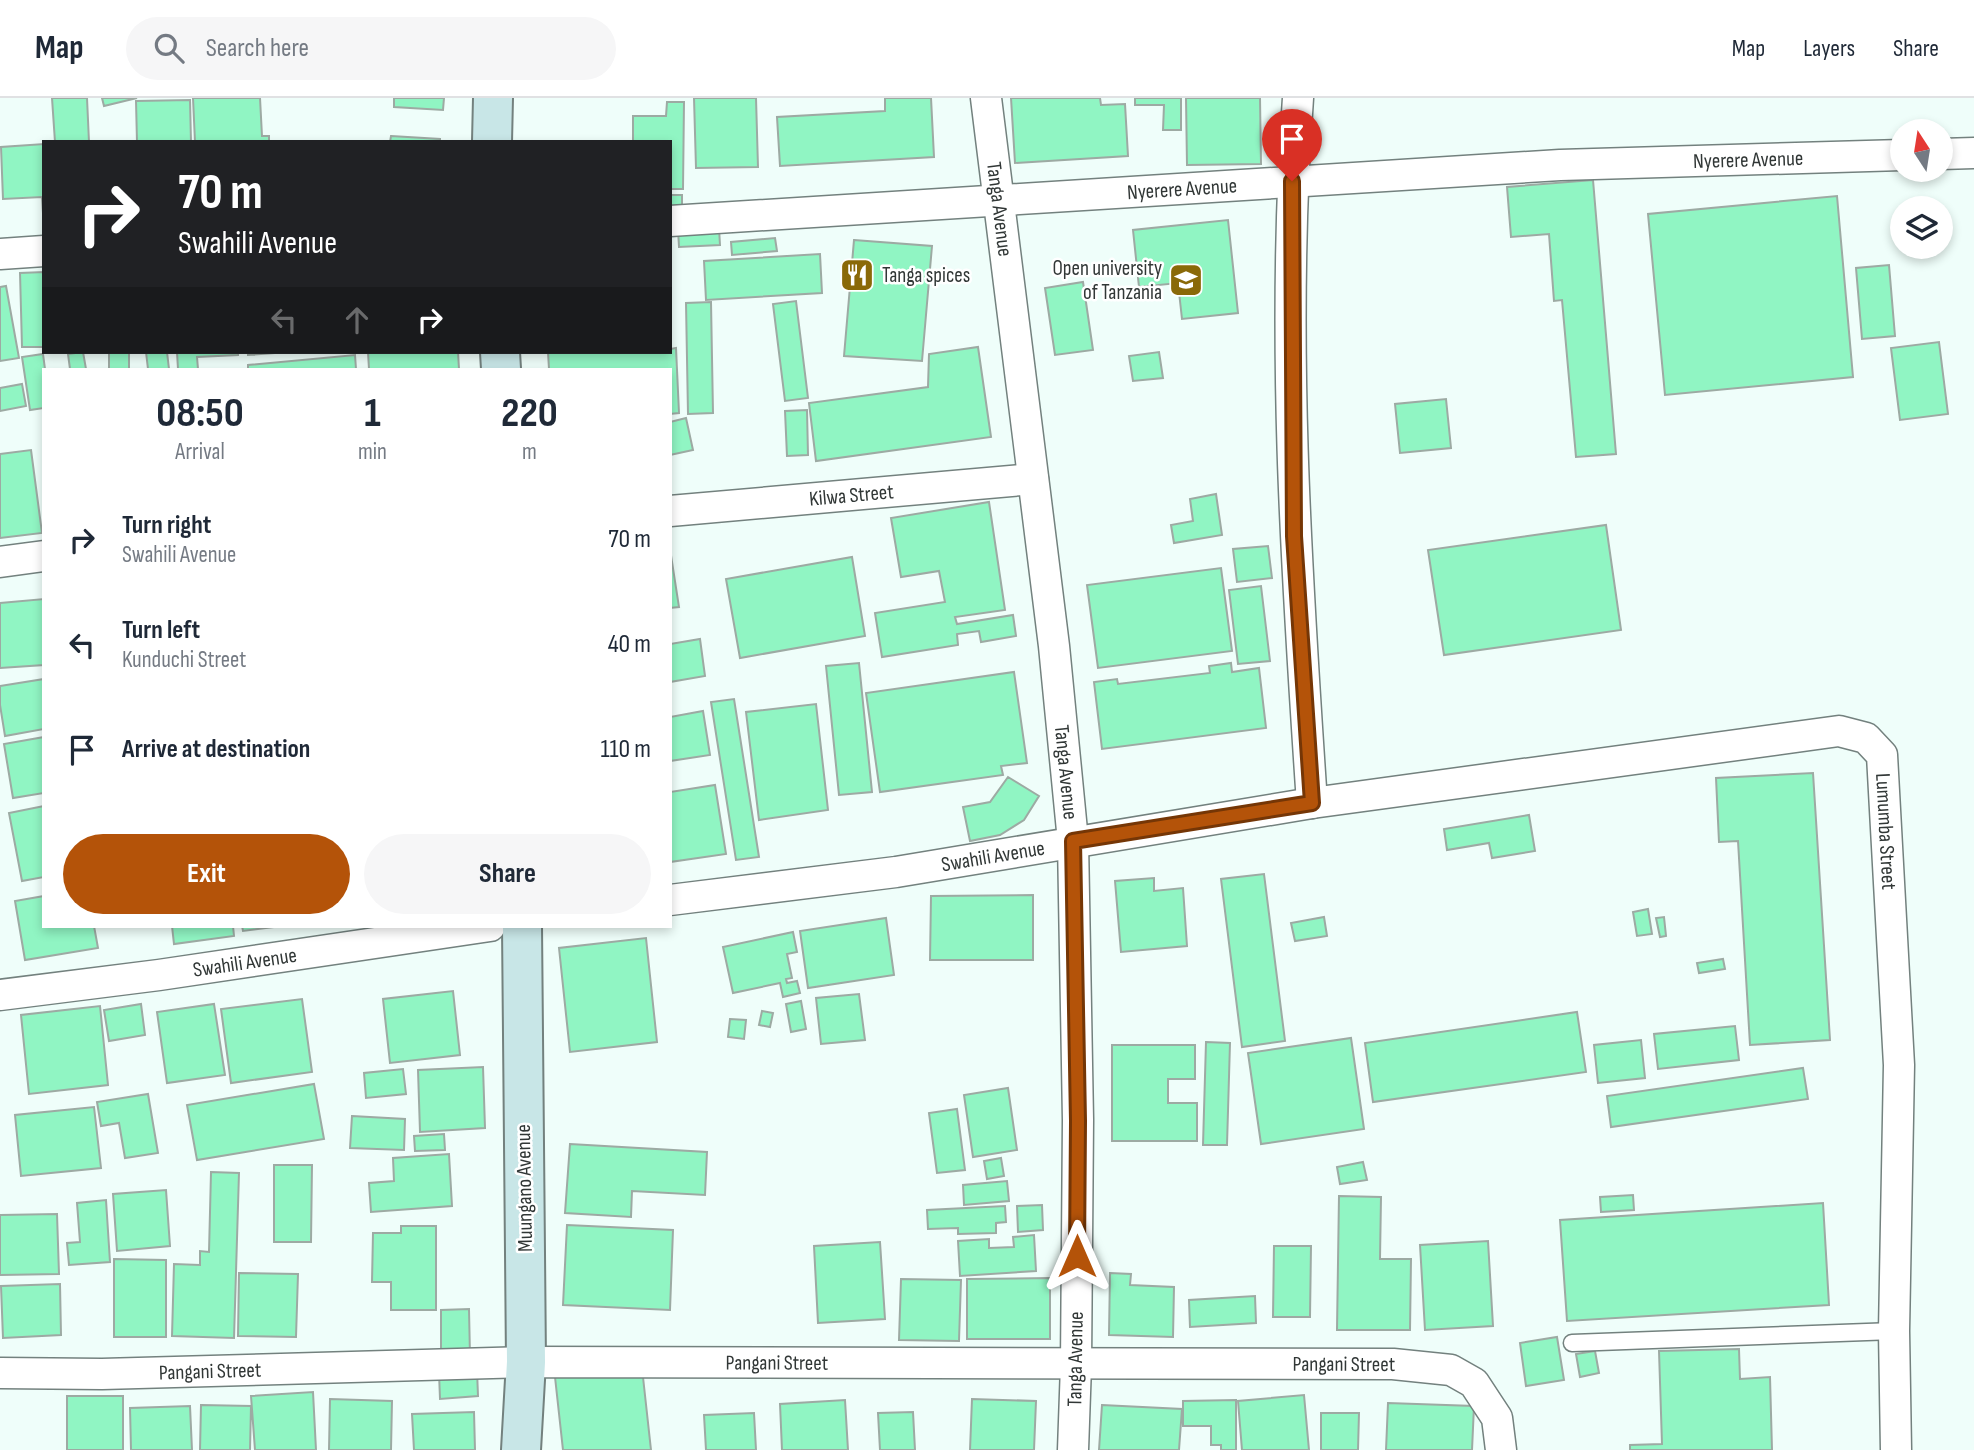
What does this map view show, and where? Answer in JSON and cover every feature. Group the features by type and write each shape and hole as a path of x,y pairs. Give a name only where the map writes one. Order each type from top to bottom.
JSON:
{"main road":[{"path":"492,140 493,98"},
{"name":"Muungano Avenue","path":"521,1450 526,1362 522,928"}],"street":[{"name":"Tanga Avenue","path":"986,98 1054,646 1073,841 1078,1121 1073,1450"},
{"path":"1298,98 1292,181 1294,536 1312,803"},
{"path":"1953,154 1974,153"},
{"name":"Nyerere Avenue","path":"672,221 1560,165 1890,155"},
{"path":"0,254 42,251"},
{"name":"Kilwa Street","path":"672,511 1033,479"},
{"path":"0,562 42,556"},
{"name":"Lumumba Street","path":"1312,803 1839,731 1866,738 1882,755 1899,1065 1894,1331 1896,1450"},
{"name":"Swahili Avenue","path":"672,900 896,872 1312,803"},
{"name":"Swahili Avenue","path":"0,995 159,975 476,928"},
{"name":"Pangani Street","path":"0,1373 102,1374 526,1362 1393,1364 1451,1370 1474,1383 1497,1418 1501,1450"}],"lane":[{"path":"1572,1343 1894,1331"}],"building":[{"path":"52,98 87,98 89,140 55,140"},
{"path":"102,98 137,98 104,106"},
{"path":"193,98 260,98 262,136 269,136 269,140 195,140"},
{"path":"394,98 444,98 443,110 394,107"},
{"path":"694,98 756,98 758,167 696,168"},
{"path":"885,98 931,98 934,157 780,166 777,117 885,111"},
{"path":"1011,98 1100,98 1101,105 1125,104 1128,156 1015,163"},
{"path":"1135,98 1181,98 1181,130 1163,130 1164,105 1135,105"},
{"path":"1186,98 1260,98 1261,164 1187,165"},
{"path":"190,100 191,140 137,140 136,101"},
{"path":"667,102 684,102 683,189 672,189 672,140 633,140 633,116 666,116"},
{"path":"391,136 440,139 440,140 390,140"},
{"path":"42,144 42,197 3,199 1,147"},
{"path":"1593,180 1616,454 1576,457 1562,300 1554,301 1549,234 1511,237 1507,187"},
{"path":"672,195 682,195 682,209 672,210"},
{"path":"1837,196 1853,377 1665,395 1648,214"},
{"path":"1228,220 1238,313 1182,319 1178,283 1139,287 1133,230"},
{"path":"719,228 720,245 679,247 678,230"},
{"path":"775,238 777,251 732,255 731,242"},
{"path":"854,240 932,246 922,361 844,356"},
{"path":"820,254 822,293 706,300 704,261"},
{"path":"1889,265 1895,336 1862,339 1856,268"},
{"path":"42,272 42,347 22,347 20,273"},
{"path":"1083,282 1093,350 1055,355 1045,288"},
{"path":"6,286 19,358 0,361 0,287"},
{"path":"796,301 808,398 785,401 773,304"},
{"path":"711,302 713,413 688,414 686,303"},
{"path":"1939,342 1948,414 1900,420 1891,348"},
{"path":"978,347 991,437 816,461 809,403 928,387 929,354"},
{"path":"676,348 679,413 672,414 672,368 549,368 548,354 672,354 672,349"},
{"path":"1159,352 1163,378 1133,381 1129,356"},
{"path":"43,354 45,368 42,368 42,408 30,410 22,357"},
{"path":"68,354 83,354 86,368 70,368"},
{"path":"109,354 129,354 129,368 109,368"},
{"path":"146,354 167,354 169,368 148,368"},
{"path":"177,354 238,354 197,357 198,368 178,368"},
{"path":"368,354 458,354 459,368 369,368"},
{"path":"355,355 356,368 248,368 248,365"},
{"path":"22,384 26,406 0,411 0,388"},
{"path":"1446,399 1451,448 1400,453 1395,404"},
{"path":"807,410 808,455 787,456 785,411"},
{"path":"686,418 693,450 672,455 672,422"},
{"path":"31,450 42,533 0,538 0,454"},
{"path":"1216,494 1222,535 1174,543 1171,525 1193,521 1190,499"},
{"path":"989,502 1005,610 955,617 957,624 1013,615 1016,636 981,642 979,631 957,634 958,645 882,657 875,613 945,602 939,571 901,577 891,518"},
{"path":"1606,525 1621,630 1444,655 1428,550"},
{"path":"1268,546 1272,578 1237,582 1233,549"},
{"path":"852,557 865,636 740,658 726,579"},
{"path":"672,562 679,607 672,608"},
{"path":"1221,568 1232,651 1098,668 1087,585"},
{"path":"1261,586 1270,661 1238,664 1229,590"},
{"path":"42,599 42,665 0,668 0,603"},
{"path":"700,639 705,676 672,682 672,644"},
{"path":"859,663 872,792 839,795 826,666"},
{"path":"1231,663 1232,672 1259,668 1266,728 1102,749 1094,682 1117,679 1118,684 1210,673 1209,666"},
{"path":"1014,672 1027,763 1001,766 1003,775 880,792 866,693"},
{"path":"42,679 42,729 5,736 0,686"},
{"path":"734,699 759,857 736,860 711,702"},
{"path":"816,704 828,810 759,820 746,712"},
{"path":"703,711 710,755 672,761 672,717"},
{"path":"42,737 42,793 13,798 4,744"},
{"path":"1813,773 1830,1040 1750,1045 1738,841 1719,842 1716,778"},
{"path":"1008,777 1039,796 1024,820 1000,835 970,841 963,807 990,802"},
{"path":"715,785 726,854 672,862 672,792"},
{"path":"42,806 42,877 22,881 9,813"},
{"path":"1529,815 1535,851 1492,858 1489,843 1447,850 1444,829"},
{"path":"1264,874 1285,1041 1242,1047 1221,879"},
{"path":"1154,878 1154,891 1183,888 1187,946 1121,952 1115,881"},
{"path":"1033,895 1033,960 930,960 931,896"},
{"path":"42,896 42,928 94,928 98,948 25,960 15,901"},
{"path":"1648,909 1652,934 1637,936 1633,912"},
{"path":"1324,917 1327,936 1295,941 1291,923"},
{"path":"1664,917 1666,936 1660,937 1656,918"},
{"path":"886,918 894,975 808,988 800,931"},
{"path":"172,928 233,928 234,936 174,944"},
{"path":"242,928 266,928 243,931"},
{"path":"793,932 797,952 787,954 792,978 786,979 787,983 797,981 800,993 783,997 780,983 733,993 723,947"},
{"path":"646,938 657,1042 570,1052 559,948"},
{"path":"1723,959 1725,969 1699,973 1697,963"},
{"path":"453,991 460,1055 390,1063 383,999"},
{"path":"859,994 865,1040 821,1044 816,998"},
{"path":"302,999 312,1072 231,1083 221,1009"},
{"path":"801,1001 806,1029 791,1032 786,1004"},
{"path":"141,1004 145,1035 109,1041 104,1010"},
{"path":"214,1004 225,1075 167,1083 157,1012"},
{"path":"100,1006 108,1085 29,1094 21,1015"},
{"path":"762,1011 773,1013 770,1027 759,1025"},
{"path":"1577,1012 1586,1072 1373,1102 1365,1043"},
{"path":"730,1019 746,1020 744,1039 728,1037"},
{"path":"1735,1026 1739,1060 1658,1069 1654,1034"},
{"path":"1351,1038 1364,1129 1261,1144 1248,1053"},
{"path":"1641,1040 1645,1078 1598,1083 1594,1045"},
{"path":"1206,1042 1230,1043 1227,1145 1203,1145"},
{"path":"1112,1045 1195,1045 1195,1079 1168,1079 1168,1103 1197,1103 1197,1141 1112,1141"},
{"path":"483,1067 485,1128 420,1132 418,1070"},
{"path":"1803,1068 1808,1099 1611,1127 1607,1096"},
{"path":"403,1069 406,1094 366,1098 364,1073"},
{"path":"314,1084 324,1139 197,1160 187,1105"},
{"path":"1008,1088 1017,1150 973,1157 964,1095"},
{"path":"148,1094 158,1153 125,1158 119,1123 101,1126 97,1102"},
{"path":"94,1107 101,1168 21,1176 15,1115"},
{"path":"957,1109 965,1170 937,1173 929,1113"},
{"path":"352,1116 405,1119 404,1150 350,1148"},
{"path":"444,1134 445,1150 415,1151 414,1136"},
{"path":"570,1144 707,1152 705,1195 632,1191 631,1217 565,1213"},
{"path":"449,1154 452,1206 371,1212 369,1183 394,1181 393,1158"},
{"path":"1001,1158 1004,1176 987,1179 984,1161"},
{"path":"1363,1162 1367,1180 1340,1184 1337,1167"},
{"path":"274,1165 312,1165 311,1242 274,1242"},
{"path":"211,1172 239,1173 234,1338 172,1336 174,1264 200,1265 200,1251 209,1252"},
{"path":"1007,1181 1009,1201 964,1205 963,1185"},
{"path":"166,1190 170,1246 117,1251 113,1194"},
{"path":"1633,1195 1634,1210 1601,1212 1600,1197"},
{"path":"1339,1196 1381,1197 1380,1259 1411,1259 1410,1330 1337,1330"},
{"path":"106,1200 110,1262 69,1265 67,1243 80,1242 77,1203"},
{"path":"1823,1203 1829,1305 1567,1321 1560,1220"},
{"path":"1042,1205 1043,1230 1018,1232 1017,1206"},
{"path":"1005,1206 1006,1222 996,1223 996,1233 958,1234 958,1228 928,1229 927,1210"},
{"path":"57,1214 59,1274 0,1275 0,1215"},
{"path":"567,1225 673,1230 670,1310 563,1305"},
{"path":"401,1226 436,1226 436,1310 391,1310 391,1282 372,1282 373,1233 401,1233"},
{"path":"1034,1235 1036,1271 960,1276 958,1241 989,1239 989,1248 1014,1247 1013,1237"},
{"path":"1488,1241 1493,1326 1425,1330 1420,1245"},
{"path":"880,1242 885,1319 818,1323 814,1246"},
{"path":"1274,1246 1311,1246 1310,1317 1273,1317"},
{"path":"114,1259 166,1260 166,1337 114,1337"},
{"path":"239,1273 298,1274 296,1337 238,1336"},
{"path":"1110,1273 1131,1274 1130,1285 1174,1287 1173,1337 1109,1335"},
{"path":"1050,1278 1050,1339 967,1339 967,1279"},
{"path":"901,1279 961,1280 959,1341 899,1340"},
{"path":"60,1284 61,1335 3,1338 1,1286"},
{"path":"1255,1296 1256,1323 1190,1327 1189,1300"},
{"path":"469,1309 470,1356 441,1356 441,1310"},
{"path":"1557,1337 1564,1380 1526,1386 1520,1343"},
{"path":"1739,1349 1740,1379 1770,1377 1772,1450 1630,1450 1630,1445 1662,1444 1659,1351"},
{"path":"1595,1351 1599,1373 1580,1377 1576,1354"},
{"path":"642,1368 651,1450 563,1450 555,1377"},
{"path":"477,1370 478,1396 440,1399 439,1373"},
{"path":"313,1392 316,1450 255,1450 251,1396"},
{"path":"1304,1395 1309,1450 1242,1450 1238,1401"},
{"path":"67,1396 123,1396 123,1450 67,1450"},
{"path":"330,1399 392,1401 391,1450 329,1450"},
{"path":"972,1399 1036,1401 1034,1450 970,1450"},
{"path":"845,1400 848,1450 782,1450 780,1404"},
{"path":"1236,1400 1236,1450 1221,1450 1221,1445 1211,1445 1211,1426 1183,1426 1183,1401"},
{"path":"1388,1403 1474,1406 1472,1450 1386,1450"},
{"path":"201,1405 251,1406 250,1450 200,1450"},
{"path":"1102,1405 1182,1409 1179,1450 1099,1450"},
{"path":"190,1406 192,1450 131,1450 130,1408"},
{"path":"474,1412 475,1450 414,1450 412,1414"},
{"path":"913,1412 915,1450 880,1450 878,1413"},
{"path":"754,1413 756,1450 706,1450 704,1415"},
{"path":"1321,1413 1359,1413 1358,1450 1321,1450"}],"place":[{"name":"Tanga spices","path":"857,275"},
{"name":"Open university of Tanzania","path":"1186,280"}],"route":[{"path":"1077,1256 1078,1121 1073,841 1312,803 1294,536 1292,181"}]}
